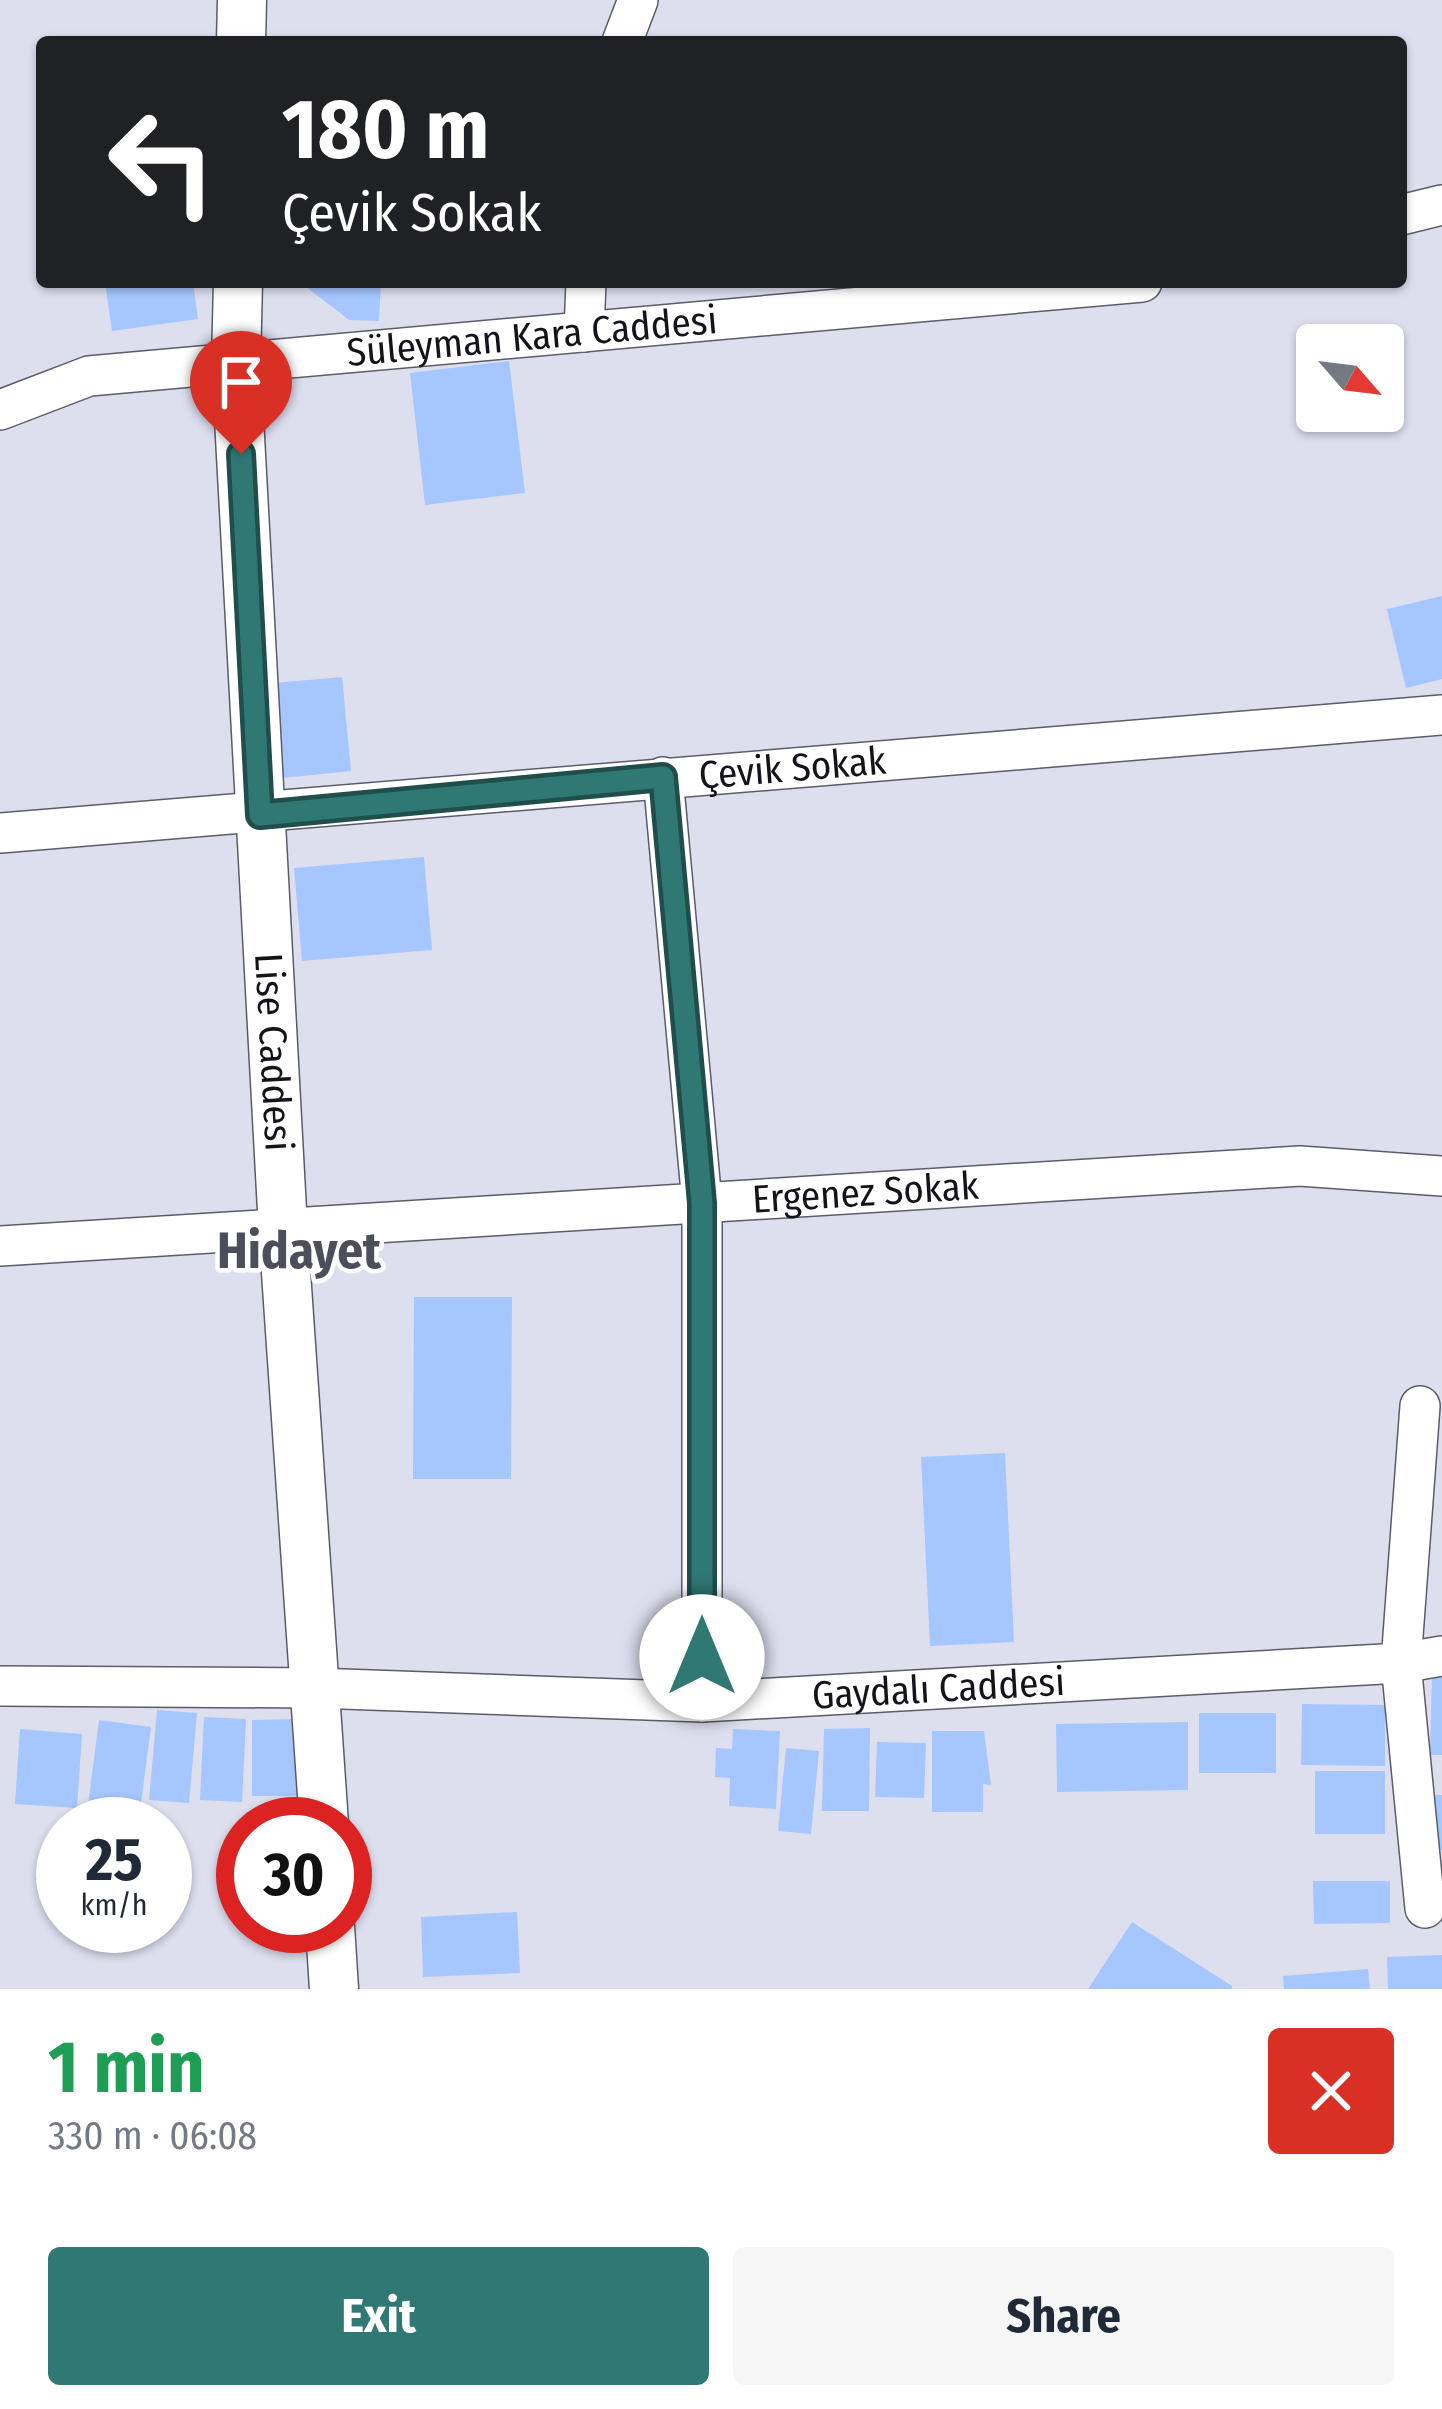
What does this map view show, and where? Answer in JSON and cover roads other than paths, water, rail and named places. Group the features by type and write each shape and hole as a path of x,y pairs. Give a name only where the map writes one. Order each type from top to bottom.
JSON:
{"street":[{"path":"241,36 242,0"},
{"path":"624,36 638,0"},
{"path":"1407,214 1442,205"},
{"name":"Lise Caddesi","path":"238,288 236,363 283,1229 322,1797"},
{"path":"584,332 586,288"},
{"name":"Süleyman Kara Caddesi","path":"0,410 89,376 1075,288"},
{"name":"Çevik Sokak","path":"0,833 1442,715"},
{"path":"663,777 702,1203 702,1702"},
{"name":"Ergenez Sokak","path":"0,1246 1300,1166 1442,1176"},
{"path":"1420,1406 1401,1663 1425,1909"},
{"name":"Gaydalı Caddesi","path":"0,1686 315,1688 702,1702 1401,1663 1442,1656"},
{"path":"332,1953 334,1989"}],"district":[{"name":"Hidayet","path":"299,1251"}]}
